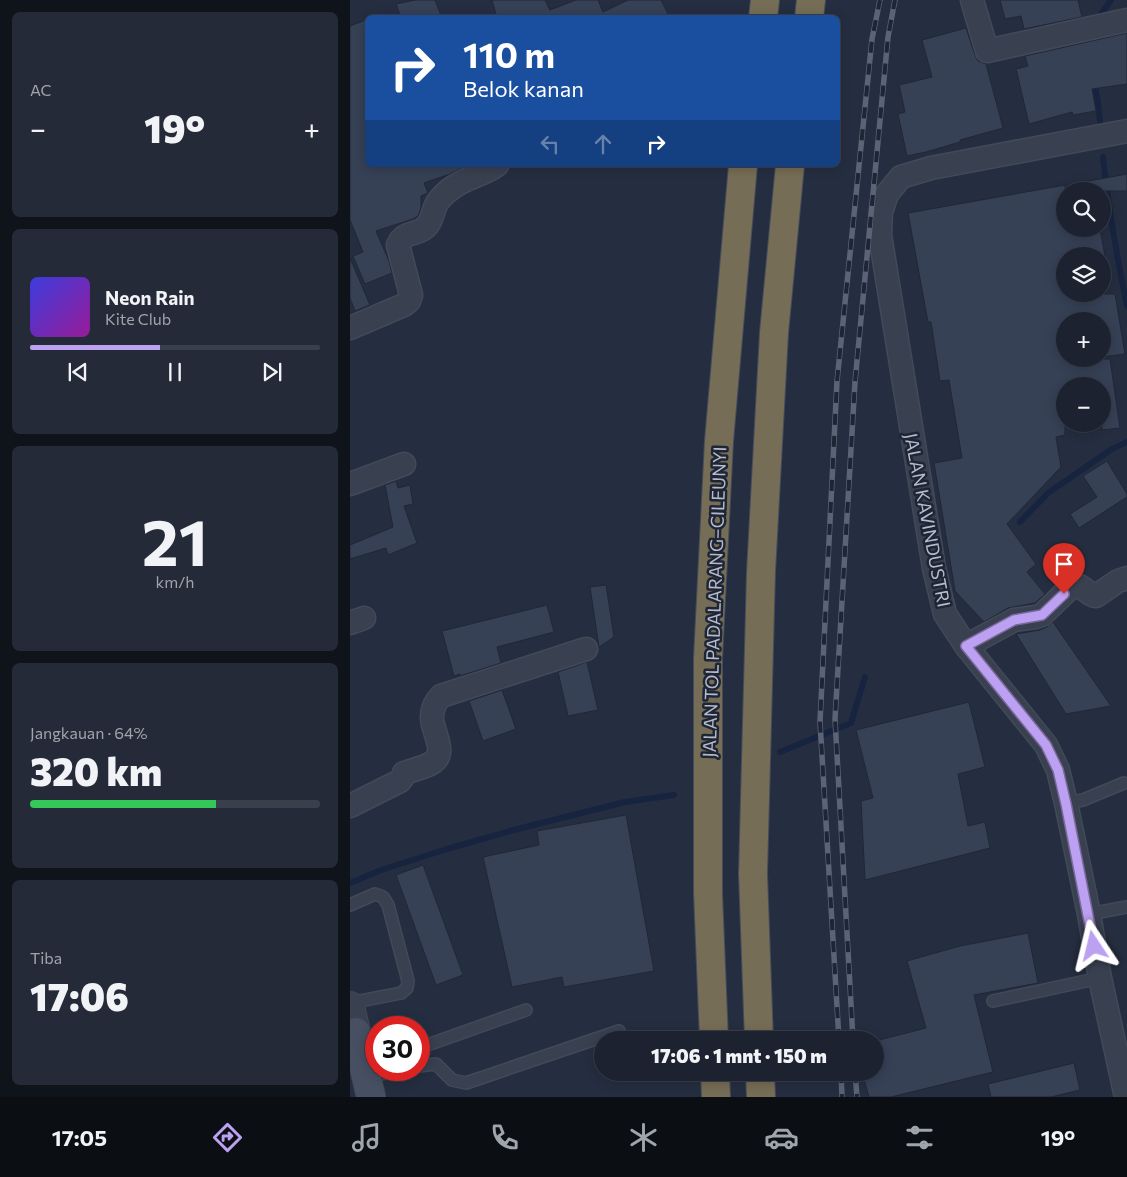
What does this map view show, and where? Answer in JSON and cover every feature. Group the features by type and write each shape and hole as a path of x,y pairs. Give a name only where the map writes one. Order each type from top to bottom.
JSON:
{"highway":[{"path":"763,15 765,0"},
{"path":"809,15 811,0"},
{"name":"JALAN TOL PADALARANG–CILEUNYI","path":"714,1031 708,893 708,658 720,441 743,167"},
{"path":"759,1031 753,874 761,572 774,333 790,167"},
{"path":"715,1081 716,1097"},
{"path":"760,1081 761,1097"}],"main road":[{"path":"353,1033 365,1074"}],"street":[{"path":"972,0 987,51 1127,20"},
{"name":"JALAN KAVINDUSTRI","path":"1126,1097 1058,770 1046,745 966,646 945,614 934,568 880,235 881,212 887,194 901,178 930,168 1127,131"},
{"path":"350,328 410,301 411,295 398,246 400,240 404,236 419,231 426,226 431,220 440,198 461,182 494,167"},
{"path":"350,484 404,464"},
{"path":"966,646 1014,620 1042,615 1073,585 1080,586 1093,596 1096,596 1118,581 1127,578"},
{"path":"350,806 400,781 404,773 432,763 437,758 439,742 431,719 434,704 441,696 586,649"},
{"path":"350,1004 353,1033"}],"lane":[{"path":"1066,804 1083,800 1124,783"},
{"path":"350,905 375,894 383,897 388,905 408,981 407,988 401,992 350,1004"},
{"path":"1089,914 1127,908"},
{"path":"993,1001 1100,978"},
{"path":"430,1044 526,1010"},
{"path":"430,1065 436,1064 452,1080 466,1084 594,1040"}],"building":[{"path":"415,0 435,0 441,15 400,15 396,4"},
{"path":"492,0 545,0 550,10 576,0 598,0 603,12 628,0 661,0 668,15 496,15"},
{"path":"1000,0 1078,0 1082,17 1024,29 1021,16 1005,19"},
{"path":"365,20 365,167 464,167 424,183 428,193 421,196 421,208 418,216 376,231 392,273 365,284 353,256 363,252 350,220 350,26"},
{"path":"966,28 978,61 986,64 1003,128 907,156 898,114 905,112 899,85 932,77 922,40"},
{"path":"1127,33 1127,84 1092,89 1096,111 1073,115 1072,112 1029,124 1016,69 1028,66 1025,56"},
{"path":"1127,174 1127,191 1111,191 1111,182 1083,182"},
{"path":"1056,187 1056,237 1101,237 1103,247 1056,247 1056,302 1111,302 1111,294 1115,294 1125,354 1111,356 1111,312 1056,312 1056,367 1111,366 1120,428 1111,429 1111,377 1056,377 1056,432 1065,432 1065,435 1056,437 1061,467 1007,524 1036,564 1027,572 1045,594 1035,603 1008,608 984,622 955,591 934,463 962,458 949,380 940,381 931,322 928,322 908,213"},
{"path":"350,258 370,305 355,311 350,298"},
{"path":"1107,461 1127,497 1079,528 1070,514 1097,497 1083,476"},
{"path":"396,481 398,488 410,485 413,504 404,506 417,543 388,555 386,548 350,559 350,545 393,527 385,485"},
{"path":"606,585 614,637 599,647 590,587"},
{"path":"547,605 554,632 497,647 501,663 460,676 460,674 454,676 442,631"},
{"path":"1053,622 1111,706 1066,714 1016,634 1040,630"},
{"path":"587,662 598,710 568,716 558,672"},
{"path":"502,690 516,729 483,741 469,701"},
{"path":"969,702 985,767 958,774 968,826 985,822 990,848 865,880 861,801 873,798 856,730"},
{"path":"626,815 654,971 564,987 562,977 512,987 483,857 539,845 537,831"},
{"path":"423,865 463,975 436,985 396,875"},
{"path":"1028,933 1038,983 974,995 993,1072 891,1097 869,1097 865,1081 884,1081 884,1039 926,1028 907,961 960,946"},
{"path":"1074,1063 1080,1090 1051,1097 991,1097 988,1084"}],"waterway":[{"path":"1099,21 1100,16 1111,0"},
{"path":"1094,81 1100,121"},
{"path":"1103,157 1113,232 1127,306"},
{"path":"1020,522 1048,493 1112,449 1127,442"},
{"path":"780,752 851,723 865,677"},
{"path":"350,883 381,870 514,830 625,802 674,795"}],"railway":[{"path":"838,1031 820,722 837,381 872,39 880,0"},
{"path":"852,1031 835,719 855,382 888,37 895,0"},
{"path":"841,1081 842,1097"},
{"path":"856,1081 857,1097"}],"route":[{"path":"1064,594 1042,615 1014,620 966,646 1046,745 1058,770 1089,914 1094,946"}]}
